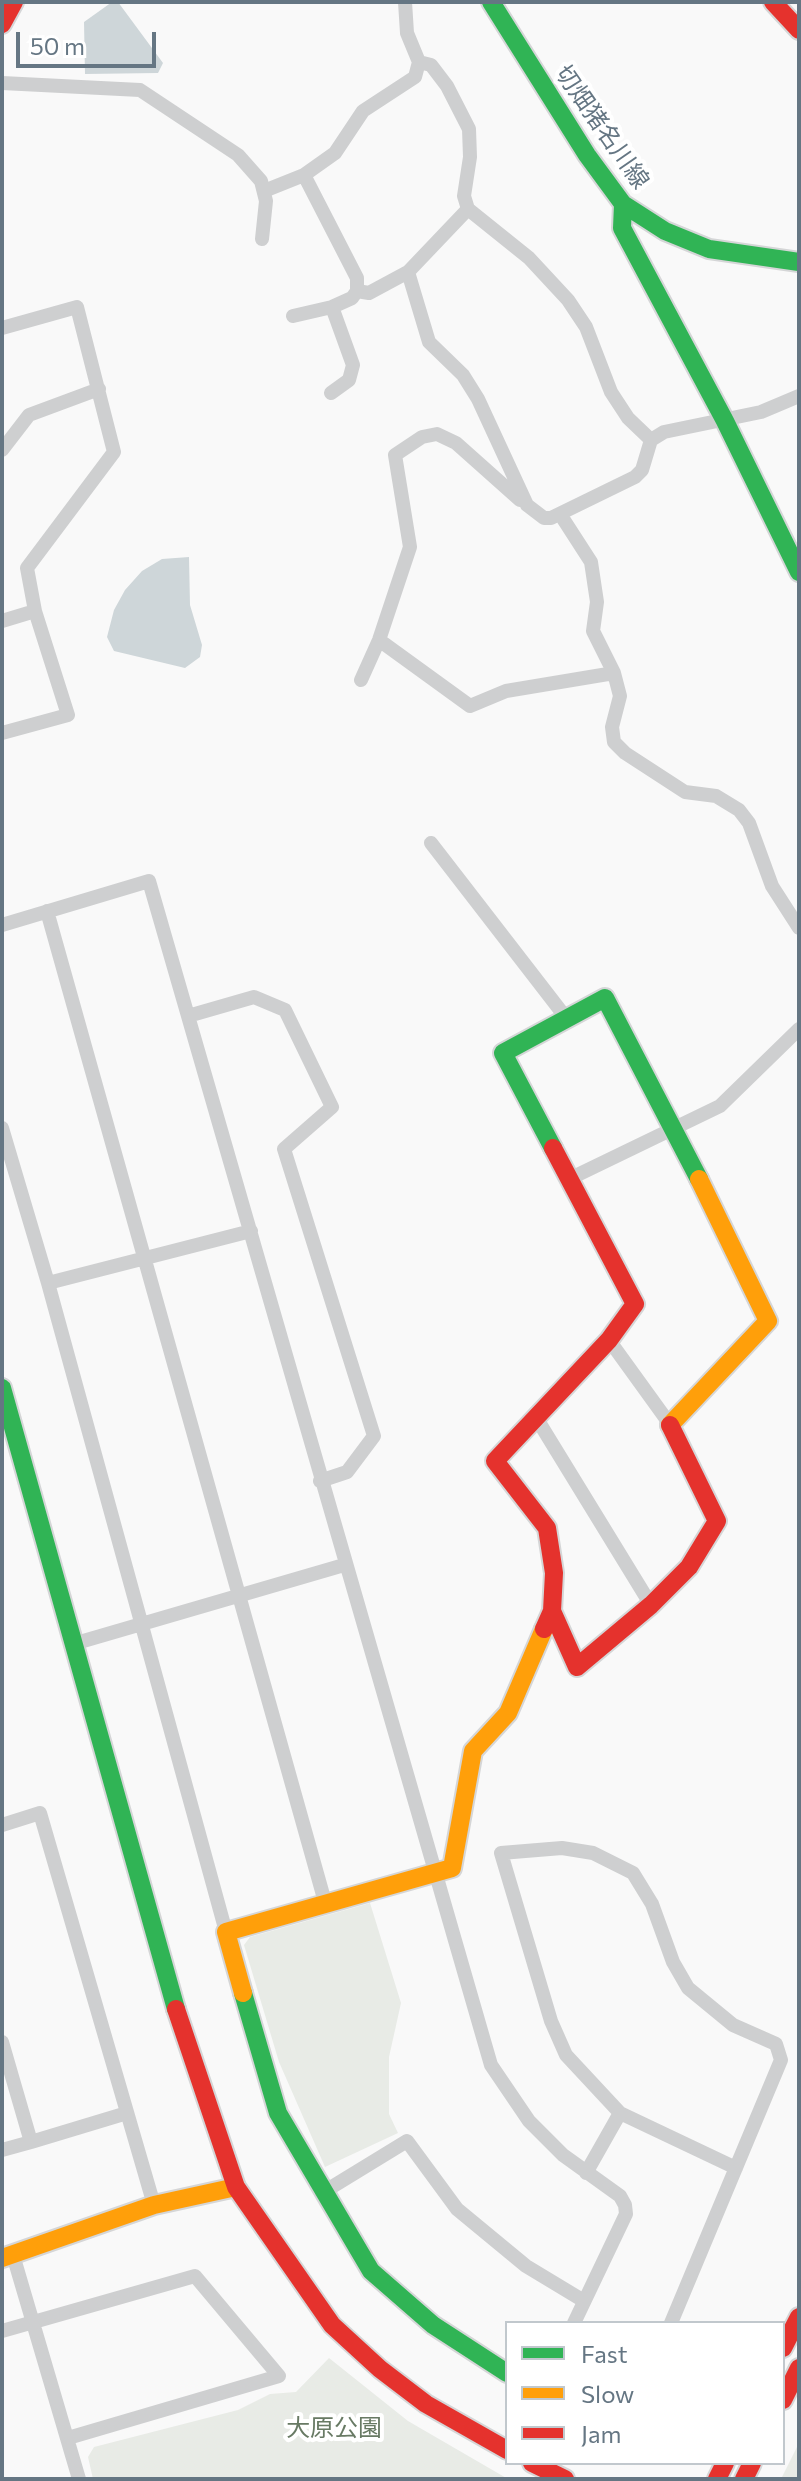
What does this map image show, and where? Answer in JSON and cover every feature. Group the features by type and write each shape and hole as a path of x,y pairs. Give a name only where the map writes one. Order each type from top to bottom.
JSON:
{"street":[{"path":"2,24 14,2"},
{"path":"264,191 304,175 335,153 363,111 415,77 419,62 407,33 405,2"},
{"name":"切畑猪名川線","path":"491,2 587,155 623,204 665,231 709,249 799,262"},
{"path":"773,2 799,30"},
{"path":"419,62 431,65 447,86 469,129 470,157 464,196 468,209 529,258 568,300 586,327 611,392 628,418 651,440"},
{"path":"2,83 140,90 238,155 261,181 266,201 262,239"},
{"path":"293,316 332,307 352,298 357,291 357,278 304,175"},
{"path":"623,204 622,228 725,421 799,572"},
{"path":"357,291 369,293 408,272 468,209"},
{"path":"408,272 429,342 463,375 478,399 527,505"},
{"path":"2,328 77,307 114,452 27,568 35,611 68,715 2,733"},
{"path":"331,393 349,380 353,365 332,307"},
{"path":"2,450 29,415 99,389"},
{"path":"361,680 379,640 410,547 395,455 422,437 437,434 456,443 544,518 560,514 635,477 642,470 651,440 664,432 761,412 799,396"},
{"path":"560,514 591,562 597,602 593,631 614,673 620,696 612,727 614,742 625,753 685,792 716,796 739,810 749,823 772,886 799,928"},
{"path":"2,621 35,611"},
{"path":"379,640 470,706 506,691 614,673"},
{"path":"431,843 567,1019"},
{"path":"2,925 149,881 344,1565 491,2065 529,2121 586,2173 620,2196 626,2214 575,2321"},
{"path":"47,911 325,1902"},
{"path":"188,1016 254,997 285,1010 332,1107 284,1149 374,1436 347,1472 320,1481"},
{"path":"226,1932 452,1868 473,1751 508,1713 552,1611 554,1573 547,1528 495,1461 609,1340 635,1304 503,1053 605,998 674,1128 768,1321 669,1423"},
{"path":"569,1179 720,1106 799,1029"},
{"path":"2,1128 48,1283 278,2113 322,2193 371,2271 433,2325 505,2372"},
{"path":"48,1283 251,1231"},
{"path":"552,1611 577,1667 651,1605 689,1567 717,1521 669,1423 609,1340"},
{"path":"2,1388 190,2059 236,2187 332,2325 380,2369 426,2404 505,2449"},
{"path":"537,1419 651,1605"},
{"path":"73,1644 344,1565"},
{"path":"2,1825 40,1813 154,2205"},
{"path":"672,2321 736,2168 781,2060 776,2044 733,2025 688,1988 642,1884 620,1864 593,1853 562,1848 501,1853 551,2021 566,2055 620,2113 736,2168"},
{"path":"2,2042 31,2142"},
{"path":"2,2150 127,2113"},
{"path":"586,2173 620,2113"},
{"path":"322,2193 407,2141 457,2209 526,2266 584,2301"},
{"path":"79,2479 33,2321 7,2256 154,2205 236,2187"},
{"path":"2,2331 195,2276 279,2376 68,2438"},
{"path":"785,2344 799,2317"},
{"path":"785,2396 799,2368"},
{"path":"536,2465 565,2479"}],"green space":[{"path":"370,1903 401,2003 389,2057 389,2114 398,2133 325,2167 279,2062 244,1945 250,1937"},
{"name":"大原公園","path":"329,2358 408,2421 508,2479 93,2479 88,2457 94,2447 238,2410 270,2394 296,2392"},
{"path":"799,2443 799,2479 781,2479"}],"shaded area":[{"path":"112,2 118,2 163,63 158,73 85,74 84,22"},
{"path":"189,557 190,605 202,645 200,657 185,668 114,651 107,637 114,610 125,590 142,571 162,559"}],"traffic: fast":[{"path":"491,2 587,155 623,204 665,231 709,249 799,262"},
{"path":"623,204 622,228 725,421 799,572"},
{"path":"553,1148 503,1053 605,998 699,1179"},
{"path":"2,1388 176,2009"},
{"path":"243,1993 278,2113 371,2271 433,2325 505,2372"}],"traffic: slow":[{"path":"670,1425 768,1321 699,1179"},
{"path":"243,1993 226,1932 452,1868 473,1751 508,1713 544,1629"},
{"path":"2,2258 154,2205 236,2187"}],"traffic: jam":[{"path":"2,24 14,2"},
{"path":"773,2 799,30"},
{"path":"544,1629 552,1611 554,1573 547,1528 495,1461 609,1340 635,1304 553,1148"},
{"path":"552,1611 577,1667 651,1605 689,1567 717,1521 670,1425"},
{"path":"176,2009 236,2187 332,2325 380,2369 426,2404 505,2449"},
{"path":"785,2344 799,2317"},
{"path":"785,2396 799,2368"},
{"path":"536,2465 565,2479"},
{"path":"717,2479 724,2465"},
{"path":"744,2479 751,2465"}]}
